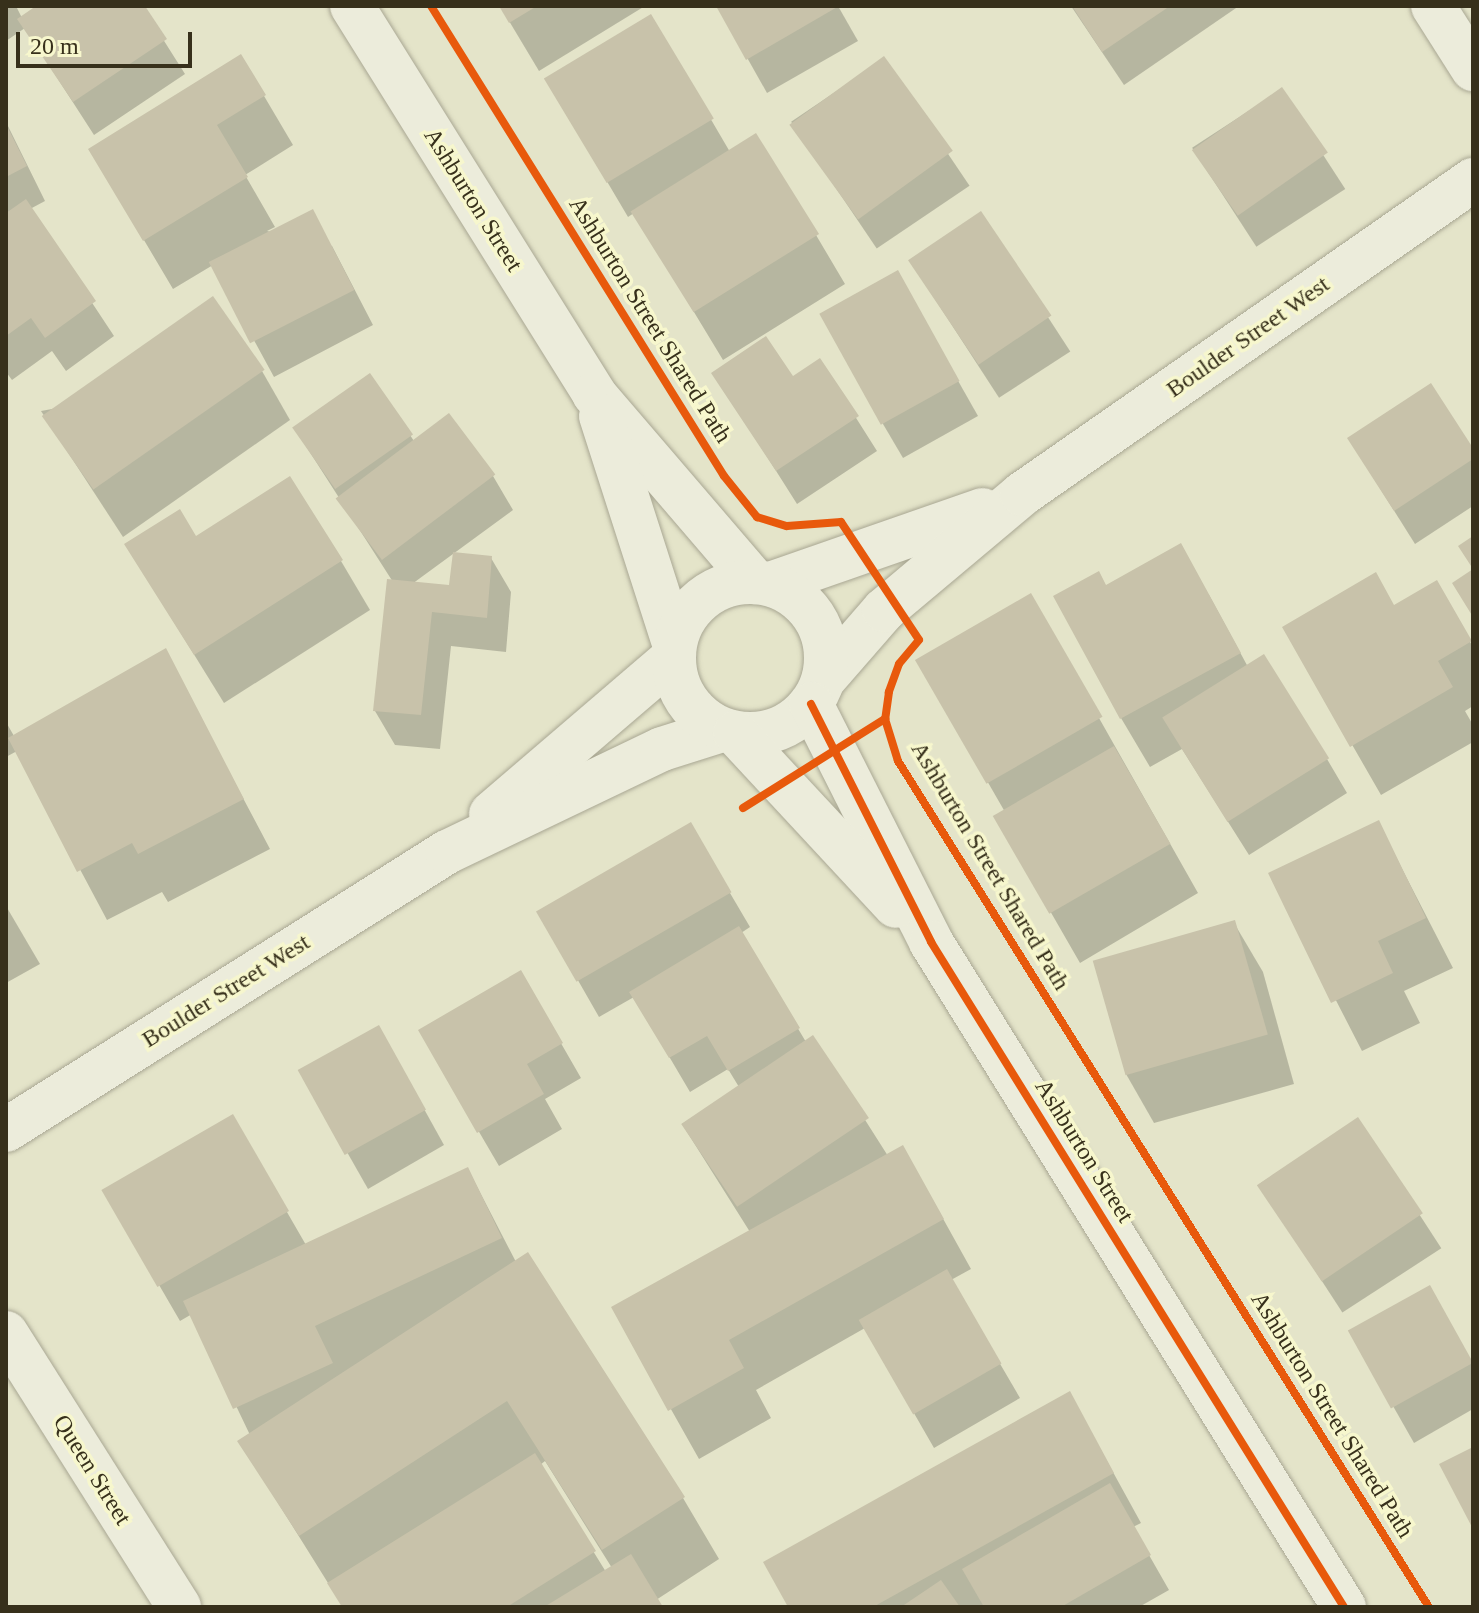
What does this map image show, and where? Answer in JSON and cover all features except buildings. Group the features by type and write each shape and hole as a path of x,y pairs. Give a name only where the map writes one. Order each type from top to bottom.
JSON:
{"street":[{"name":"Ashburton Street","path":"352,6 594,394 762,583"},
{"path":"1433,6 1473,69"},
{"name":"Boulder Street West","path":"817,691 884,610 1022,494 1473,180"},
{"name":"Ashburton Street","path":"594,394 674,651"},
{"name":"Boulder Street West","path":"762,583 1022,494"},
{"path":"732,583 762,583 805,604 824,639 817,691 777,730 729,732 687,701 674,651 682,622 704,598 732,583"},
{"name":"Boulder Street West","path":"447,852 674,651"},
{"name":"Ashburton Street","path":"817,691 931,942 1344,1607"},
{"name":"Ashburton Street","path":"729,732 931,942"},
{"name":"Boulder Street West","path":"6,1130 447,852 662,749 729,732"},
{"name":"Queen Street","path":"6,1333 179,1607"}],"cycle path":[{"name":"Ashburton Street Shared Path","path":"431,6 724,476 757,517 787,526 841,522 919,640 899,664 889,692 885,719 898,761 1429,1607"},
{"path":"811,704 931,942 1344,1607"},
{"path":"743,808 885,719"}]}
